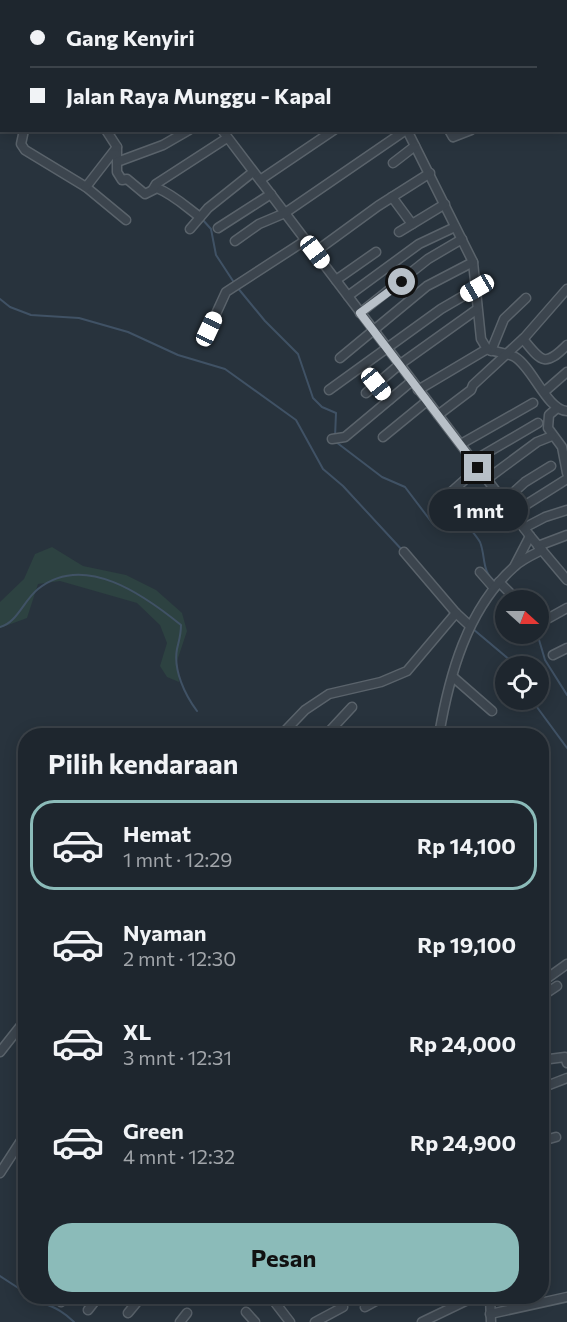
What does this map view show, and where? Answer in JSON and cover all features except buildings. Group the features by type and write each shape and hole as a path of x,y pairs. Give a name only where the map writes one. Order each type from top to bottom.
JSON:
{"street":[{"path":"24,132 21,144 25,150 86,187 126,220"},
{"path":"107,132 117,147 117,172 124,181 127,179 145,194 224,134 527,532 567,580"},
{"path":"117,162 163,145 186,132"},
{"path":"260,180 331,132"},
{"path":"235,241 259,224 285,213 403,132"},
{"path":"407,132 430,173 472,262 477,288 476,310 481,339 489,350 515,357 533,375 557,408 567,411"},
{"path":"450,132 453,137 466,132"},
{"path":"393,163 415,146"},
{"path":"86,187 117,147"},
{"path":"190,230 200,217 253,172"},
{"path":"315,252 430,173"},
{"path":"153,189 157,188 177,198 200,217"},
{"path":"218,228 271,194"},
{"path":"393,197 412,224"},
{"path":"399,232 445,204"},
{"path":"348,296 419,244 455,227"},
{"path":"360,313 428,259 462,239"},
{"path":"209,329 226,292 306,240"},
{"path":"336,280 376,252"},
{"path":"340,358 435,280 472,262"},
{"path":"328,390 441,309 477,288"},
{"path":"438,415 471,390 473,385 523,339 567,289"},
{"path":"418,390 489,350 504,319 526,298"},
{"path":"366,393 399,364 476,310"},
{"path":"523,339 535,355 543,359 553,358 567,345"},
{"path":"544,392 567,372"},
{"path":"332,439 345,437 412,381"},
{"path":"376,384 389,400"},
{"path":"383,437 427,401"},
{"path":"461,444 533,403"},
{"path":"550,437 548,421 557,408"},
{"path":"441,501 476,464 538,423"},
{"path":"550,437 564,445 567,472"},
{"path":"487,479 537,442 550,437"},
{"path":"504,501 525,482 551,466"},
{"path":"513,513 567,479"},
{"path":"515,565 527,532 545,517 567,510"},
{"path":"442,728 467,627 496,585 515,565 540,548 567,535"},
{"path":"404,552 467,627"},
{"path":"480,572 503,590"},
{"path":"549,618 567,608"},
{"path":"288,728 305,711 329,694 381,682 407,671 456,613"},
{"path":"553,655 567,648"},
{"path":"453,676 492,711"},
{"path":"332,728 352,707"},
{"path":"549,977 567,964"},
{"path":"549,991 557,986"},
{"path":"0,1052 18,1029"},
{"path":"549,1060 566,1059"},
{"path":"549,1086 567,1078"},
{"path":"549,1139 556,1137"},
{"path":"0,1173 18,1145"},
{"path":"549,1302 567,1297"},
{"path":"88,1310 93,1304"},
{"path":"128,1313 135,1304"},
{"path":"276,1304 290,1322"},
{"path":"365,1307 370,1304"},
{"path":"422,1322 459,1304"},
{"path":"490,1318 541,1304"},
{"path":"315,1322 343,1307"},
{"path":"246,1312 255,1322"},
{"path":"180,1322 187,1313"}],"green space":[{"path":"52,547 83,566 126,575 156,590 182,613 187,631 177,661 179,682 167,677 160,666 167,643 160,625 137,603 60,581 38,584 27,618 0,628 0,602 24,579 35,554"}],"waterway":[{"path":"202,219 211,229 216,255 235,284"},
{"path":"237,287 265,321 298,354 313,398 322,407 336,413 335,437"},
{"path":"0,299 10,307 31,315 79,318 128,332 178,355 225,369 296,420 323,469 343,486 403,551"},
{"path":"336,442 382,477 405,487 433,524 444,530 468,526 480,542 486,569 496,582"},
{"path":"0,627 11,621 38,589 56,579 75,575 94,576 113,582 150,602 181,625 176,657 178,674 188,698 197,711"},
{"path":"473,629 505,656"},
{"path":"540,644 545,660 567,695"},
{"path":"539,710 567,748"},
{"path":"0,1276 18,1288"},
{"path":"45,1304 58,1309 74,1322"}],"route":[{"path":"402,282 360,313 478,468"}]}
